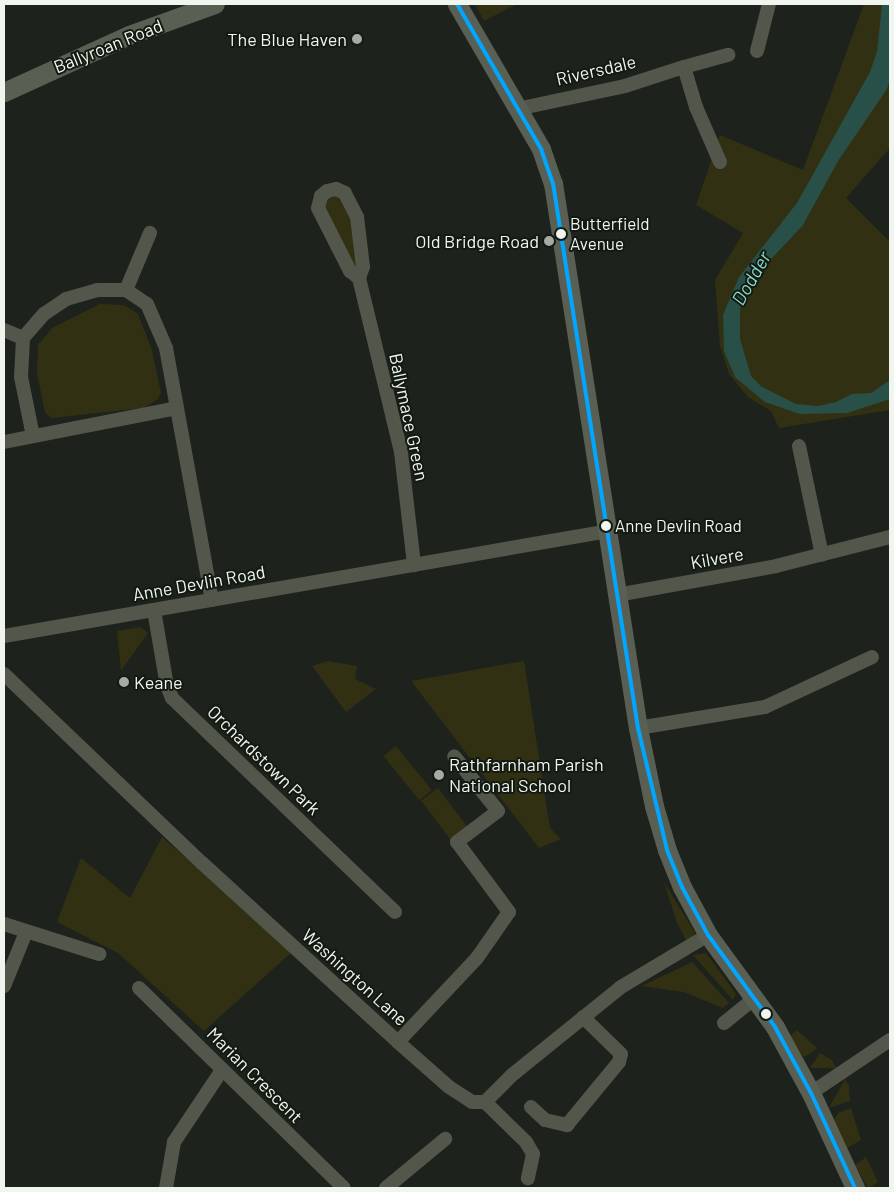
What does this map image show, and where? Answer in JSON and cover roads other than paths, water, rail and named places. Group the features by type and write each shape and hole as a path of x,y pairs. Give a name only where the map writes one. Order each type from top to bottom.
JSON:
{"main road":[{"name":"Ballyroan Road","path":"4,92 129,35 215,4"},
{"path":"457,4 541,149 553,183 638,728 654,806 667,850 682,887 708,935 775,1027 811,1093 855,1188"}],"street":[{"path":"757,51 769,4"},
{"name":"Riversdale","path":"517,109 625,86 641,78 728,55"},
{"path":"684,67 696,107 720,162"},
{"name":"Ballymace Green","path":"359,278 350,271 319,212 319,200 327,191 336,189 345,193 357,217 363,267 359,278 401,452 414,565"},
{"path":"126,290 150,233"},
{"path":"33,436 21,377 23,338 44,314 66,299 97,290 126,290 147,304 157,323 166,348 212,600"},
{"path":"4,330 23,338"},
{"path":"4,442 177,408"},
{"path":"799,446 822,554"},
{"name":"Anne Devlin Road","path":"4,636 608,531"},
{"name":"Kilvere","path":"617,595 822,554 890,537"},
{"name":"Orchardstown Park","path":"154,610 167,686 172,698 395,912"},
{"path":"638,728 765,708 872,658"},
{"name":"Washington Lane","path":"4,674 202,864 398,1042 450,1087 472,1102 485,1102"},
{"path":"398,1042 477,958 509,912 458,842 498,811 454,756"},
{"path":"4,924 99,954"},
{"path":"4,986 26,932"},
{"path":"528,1178 533,1154 526,1142 485,1102 512,1075 621,987 708,935"},
{"name":"Marian Crescent","path":"139,988 344,1188"},
{"path":"724,1023 755,998"},
{"path":"531,1107 545,1120 567,1125 620,1062 621,1054 582,1018"},
{"path":"811,1093 890,1040"},
{"path":"166,1188 174,1142 222,1070"},
{"path":"386,1188 445,1139"}],"water":[{"name":"Dodder","path":"882,4 890,4 890,79 887,89 838,161 803,225 759,272 740,308 740,339 751,376 762,387 796,404 818,406 836,402 852,394 871,393 890,380 890,399 847,413 800,414 765,402 735,377 724,351 723,315 739,277 797,203 870,72 877,52"}],"place":[{"name":"The Blue Haven","path":"357,39"},
{"name":"Butterfield Avenue","path":"561,234"},
{"name":"Old Bridge Road","path":"549,241"},
{"name":"Anne Devlin Road","path":"606,526"},
{"name":"Keane","path":"124,682"},
{"name":"Rathfarnham Parish National School","path":"439,775"}]}
